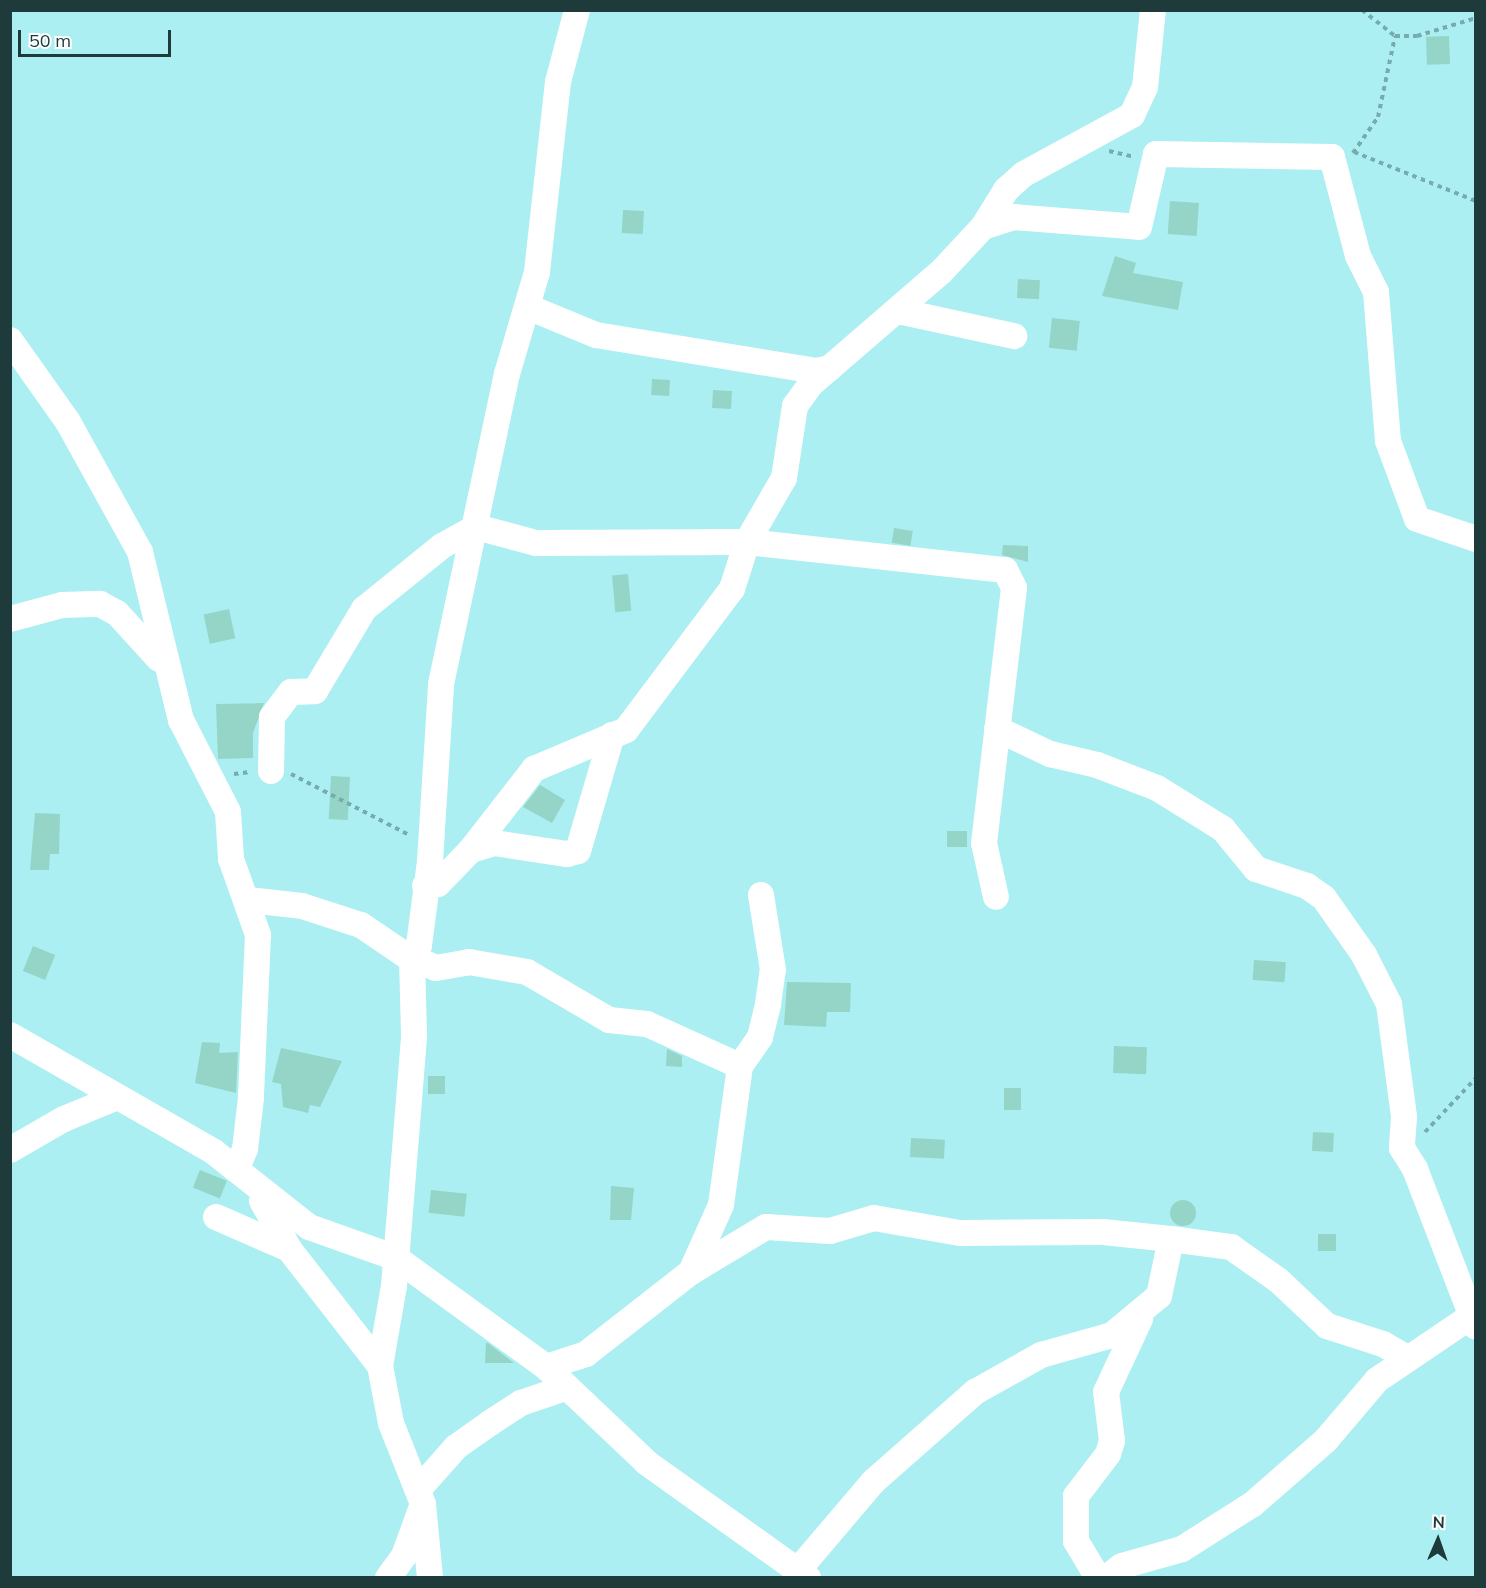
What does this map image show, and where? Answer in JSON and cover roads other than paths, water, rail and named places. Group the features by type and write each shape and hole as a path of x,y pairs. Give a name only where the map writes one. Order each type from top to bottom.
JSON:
{"street":[{"path":"430,1578 421,1497 391,1423 380,1366 396,1258 414,1035 416,951 425,886 441,684 507,374 528,308 558,82 577,10"},
{"path":"425,886 438,884 471,850 534,769 626,730 732,589 747,542 784,478 795,406 830,368 898,311 983,227 1006,190 1024,174 1132,115 1144,87 1153,10"},
{"path":"983,227 1013,217 1139,227 1156,154 1332,157 1358,256 1376,292 1387,370 1388,441 1417,519 1476,539"},
{"path":"528,308 596,335 817,371 830,368"},
{"path":"898,311 1014,336"},
{"path":"10,340 68,422 131,533 168,669 194,751 212,775 228,812 235,874 248,900 258,935 250,1108 237,1168"},
{"path":"271,771 272,717 291,692 315,691 364,609 442,546 476,527 536,543 747,542 1005,570 1014,588 984,843 996,897"},
{"path":"10,619 62,605 100,604 124,620 168,669"},
{"path":"997,729 1050,754 1114,770 1157,788 1223,829 1256,869 1307,886 1324,898 1364,955 1389,1004 1404,1117 1402,1148 1415,1169 1474,1318 1407,1358 1358,1398 1326,1440 1253,1504 1182,1549 1122,1566 1106,1578"},
{"path":"471,850 494,843 567,855 579,851 612,735"},
{"path":"691,1272 721,1204 740,1066 760,1037 773,970 761,895"},
{"path":"248,900 302,906 362,925 408,957 416,951"},
{"path":"416,951 436,968 470,962 527,972 609,1020 647,1024 740,1066"},
{"path":"10,1035 237,1168 257,1190 309,1227 396,1258 546,1366 565,1388 647,1463 803,1573 874,1481 975,1392 1041,1355 1112,1335 1148,1306 1164,1286 1171,1239"},
{"path":"10,1150 64,1119 117,1097"},
{"path":"257,1190 289,1250 380,1366"},
{"path":"216,1217 289,1250"},
{"path":"546,1366 586,1354 691,1272 766,1227 830,1231 874,1218 960,1233 1103,1232 1231,1247 1278,1280 1326,1326 1383,1344 1407,1358"},
{"path":"1098,1578 1076,1541 1076,1496 1108,1454 1112,1440 1106,1392 1148,1306"},
{"path":"388,1578 404,1556 421,1497 456,1447 521,1403 565,1388"}]}
